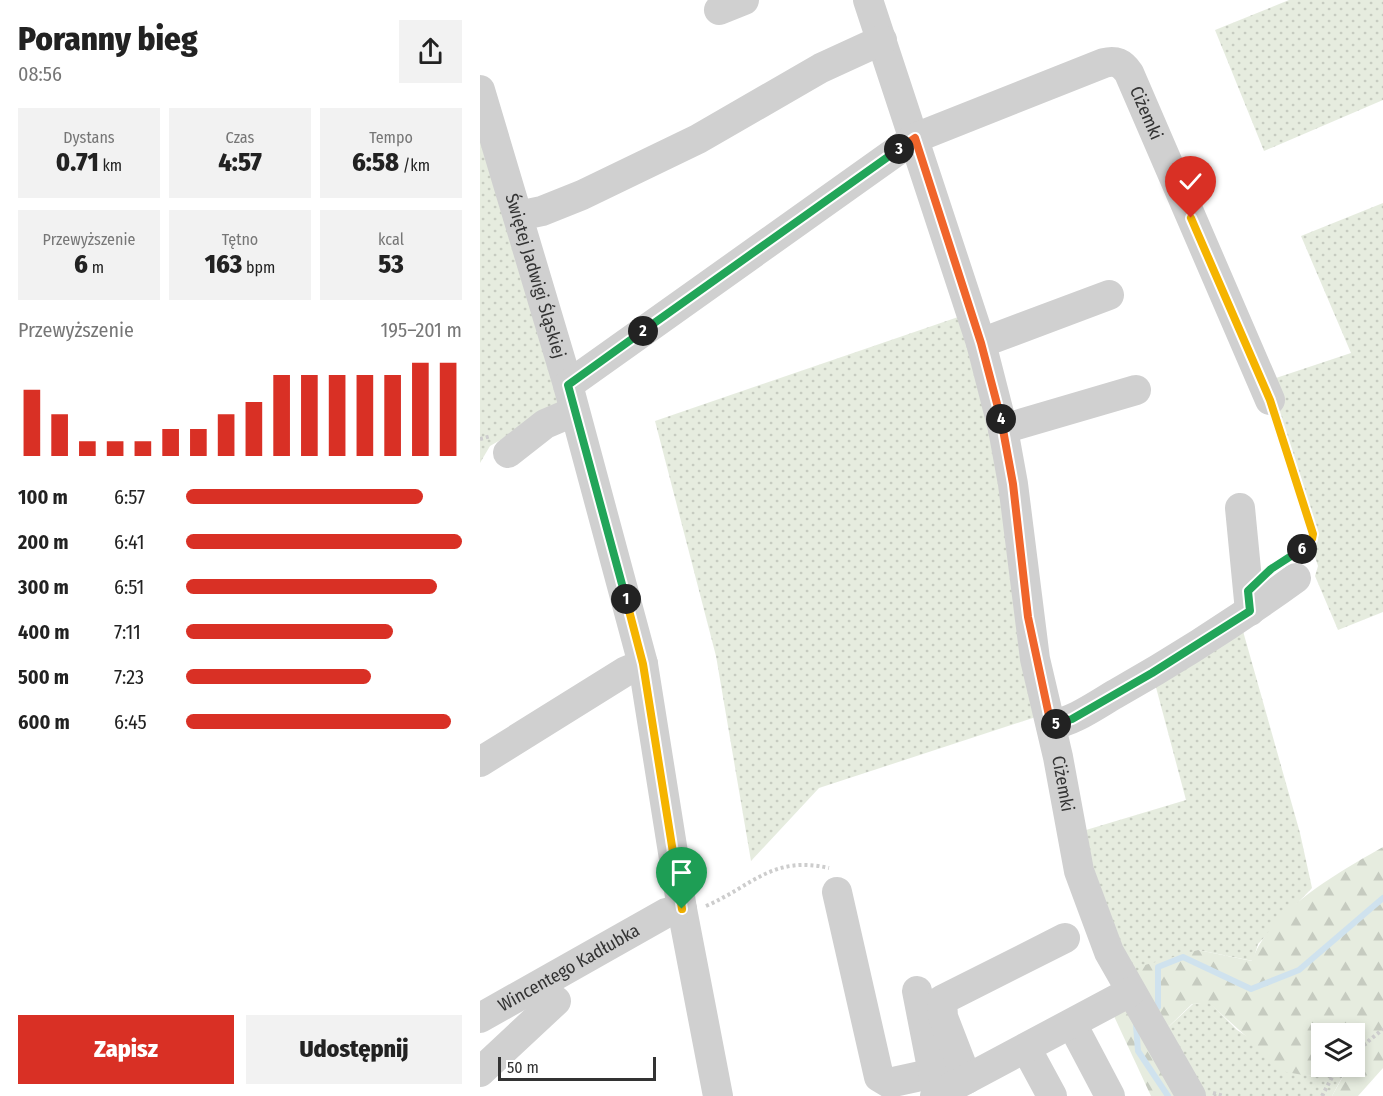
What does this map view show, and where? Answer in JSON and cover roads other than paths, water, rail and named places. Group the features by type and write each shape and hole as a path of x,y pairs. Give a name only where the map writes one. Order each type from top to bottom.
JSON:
{"street":[{"name":"Ciżemki","path":"868,0 981,343 1003,429 1013,484 1028,617 1079,871 1109,952 1191,1096"},
{"path":"518,216 542,211 582,195 698,139 821,68 882,40"},
{"name":"Ciżemki","path":"915,138 1104,63 1122,64 1129,73 1270,400"},
{"name":"Świętej Jadwigi Śląskiej","path":"480,90 570,398 643,664 682,909 718,1096"},
{"path":"508,453 545,424 570,398 915,138"},
{"path":"981,343 1109,295"},
{"path":"1003,429 1136,390"},
{"path":"1240,508 1250,611"},
{"path":"1051,725 1072,719 1152,673 1250,611 1293,567"},
{"path":"480,762 626,671 643,664"},
{"path":"834,880 879,1077 889,1083 934,1085 1026,1048 1072,1024 1140,1009"},
{"name":"Wincentego Kadłubka","path":"480,1018 556,1001 666,913 682,909"},
{"path":"965,1073 943,1017 942,1000 1065,938"},
{"path":"917,991 934,1085"},
{"path":"480,1072 556,1001"},
{"path":"1072,1024 1110,1096"},
{"path":"1026,1048 1052,1096"}],"waterway":[{"path":"1152,1011 1158,1007 1158,967 1183,957 1251,989 1299,970 1383,898"},
{"path":"1136,1025 1138,1051 1168,1096"}]}
